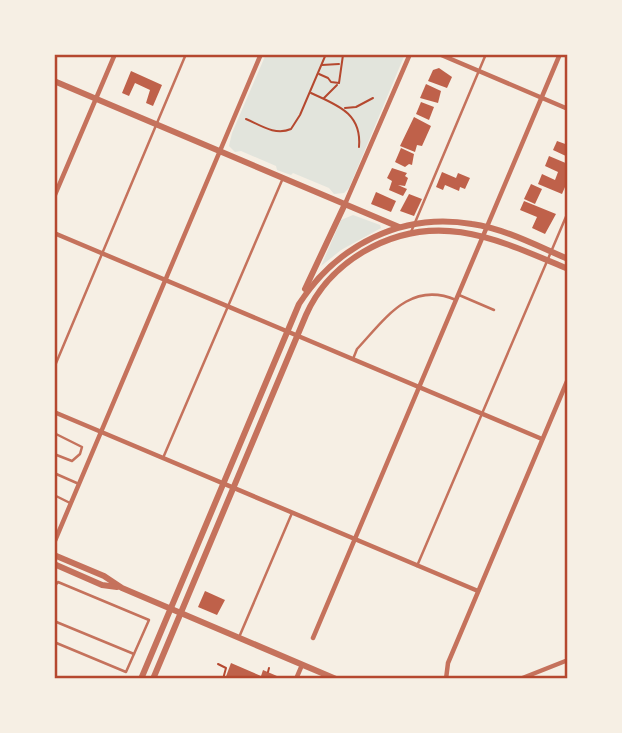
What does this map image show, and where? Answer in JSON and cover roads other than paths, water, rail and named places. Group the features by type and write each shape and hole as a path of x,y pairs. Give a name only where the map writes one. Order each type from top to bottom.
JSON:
{"street":[{"path":"54,197 115,54"},
{"path":"54,542 261,54"},
{"path":"141,679 299,304 410,54"},
{"path":"439,54 568,109"},
{"path":"313,639 560,54"},
{"path":"54,81 411,232"},
{"path":"299,304 318,277 342,255 375,236 415,223 454,222 487,227 568,259"},
{"path":"153,679 297,335 313,300 339,269 371,248 411,232 444,230 483,236 568,269"},
{"path":"54,233 542,439"},
{"path":"445,678 446,668 568,379"},
{"path":"54,412 478,591"},
{"path":"54,555 104,576 122,588"},
{"path":"54,564 102,584 122,588 337,679"},
{"path":"150,657 161,661"},
{"path":"520,679 568,660"},
{"path":"296,679 302,664"}],"lane":[{"path":"54,368 187,54"},
{"path":"411,232 486,54"},
{"path":"163,458 283,178"},
{"path":"417,566 568,212"},
{"path":"353,359 357,349 402,302 443,294 494,310"},
{"path":"54,433 82,447 80,454 72,461 54,454"},
{"path":"54,473 79,484"},
{"path":"54,495 71,503"},
{"path":"239,638 292,513"},
{"path":"54,587 58,582 149,620 126,672 54,642"},
{"path":"54,621 134,654"}]}
